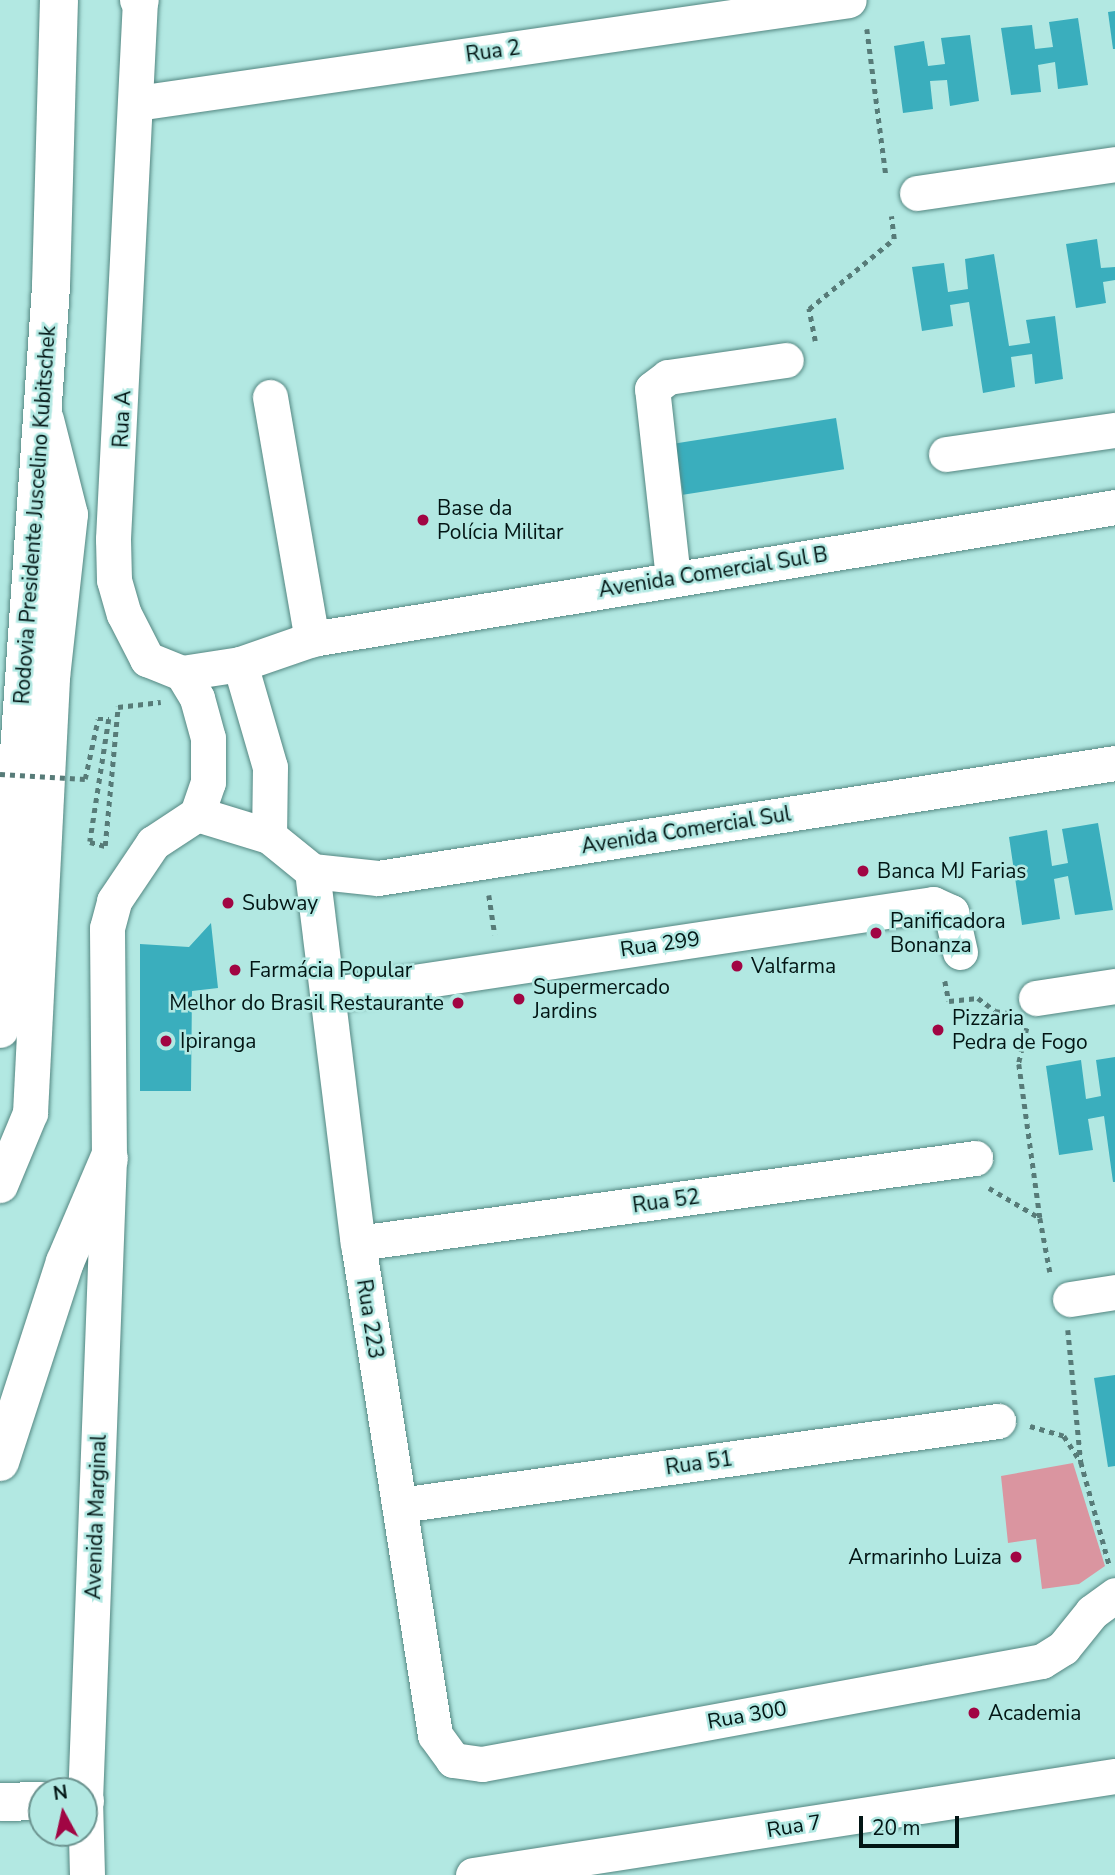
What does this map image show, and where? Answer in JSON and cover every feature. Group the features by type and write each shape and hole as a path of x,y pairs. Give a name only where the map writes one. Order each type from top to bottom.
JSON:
{"highway":[{"name":"Rodovia Presidente Juscelino Kubitschek","path":"0,1029 43,404 59,0"},
{"path":"0,1462 65,1262 109,1159"},
{"path":"0,1802 28,1801"}],"street":[{"name":"Rua A","path":"140,0 114,580 124,614 147,659 189,685"},
{"name":"Rua 2","path":"137,103 857,7"},
{"path":"898,197 1115,164"},
{"path":"673,578 652,389 668,377 786,360"},
{"path":"270,397 312,639 189,685 208,738 208,782 197,814 269,836 312,872"},
{"path":"0,1185 30,1113 52,677 70,514 43,404"},
{"path":"946,454 1115,430"},
{"name":"Avenida Comercial Sul B","path":"312,639 1115,507"},
{"path":"240,664 270,767 269,836"},
{"name":"Avenida Comercial Sul","path":"312,872 378,878 1115,763"},
{"name":"Avenida Marginal","path":"86,1777 109,1159 107,928 114,901 153,843 197,814"},
{"name":"Rua 223","path":"312,872 358,1244 435,1735 453,1760"},
{"name":"Rua 299","path":"327,995 933,904 951,912 960,952"},
{"path":"1035,1005 1115,986"},
{"name":"Rua 52","path":"358,1244 975,1158"},
{"path":"1070,1299 1115,1292"},
{"name":"Rua 51","path":"400,1505 998,1421"},
{"name":"Rua 300","path":"453,1760 482,1764 1042,1661 1063,1648 1113,1584"},
{"name":"Rua 7","path":"472,1875 1115,1776"},
{"name":"Avenida Marginal","path":"86,1847 87,1875"}],"path":[{"path":"786,360 818,363 809,309 894,239 898,197 857,7"},
{"path":"0,774 85,779 98,719 109,719 90,842 105,846 118,707 189,685"},
{"path":"484,862 501,967"},
{"path":"960,952 945,982 949,1001 978,998 995,1011 1035,1005"},
{"path":"1035,1005 1024,1032 1019,1064 1040,1218 1048,1238 1045,1264 1070,1299 1067,1352 1081,1462 1113,1584"},
{"path":"975,1158 981,1179 995,1194 1040,1218"},
{"path":"998,1421 1064,1436 1081,1462"}],"shaded area":[{"path":"1073,1463 1105,1566 1079,1584 1042,1589 1036,1539 1008,1543 1001,1476"}],"building":[{"path":"1115,11 1115,49 1113,49 1108,12"},
{"path":"1078,18 1088,85 1058,89 1055,62 1038,65 1041,92 1011,95 1001,28 1032,25 1035,49 1053,47 1049,22"},
{"path":"970,35 979,101 950,106 947,80 930,81 933,109 903,113 894,46 924,41 928,66 945,64 941,38"},
{"path":"1097,239 1101,268 1115,267 1115,280 1103,282 1106,303 1076,308 1066,244"},
{"path":"994,254 1009,346 1030,343 1026,320 1055,316 1063,379 1035,384 1032,354 1011,357 1015,387 983,393 969,302 950,305 953,326 922,331 912,267 944,263 948,292 968,289 965,259"},
{"path":"836,418 844,469 683,495 675,443"},
{"path":"1098,823 1113,910 1075,915 1068,876 1054,879 1060,919 1022,925 1009,837 1047,830 1052,866 1068,863 1062,829"},
{"name":"Ipiranga","path":"211,923 218,988 192,991 191,1091 140,1091 140,944 189,947"},
{"path":"1115,1057 1113,1182 1104,1116 1088,1119 1093,1150 1059,1155 1046,1066 1081,1060 1086,1099 1101,1096 1096,1060"},
{"path":"1115,1375 1115,1466 1108,1467 1094,1378"}],"place":[{"name":"Base da Polícia Militar","path":"423,520"},
{"name":"Banca MJ Farias","path":"863,871"},
{"name":"Subway","path":"228,903"},
{"name":"Panificadora Bonanza","path":"876,933"},
{"name":"Valfarma","path":"737,966"},
{"name":"Farmácia Popular","path":"235,970"},
{"name":"Supermercado Jardins","path":"519,999"},
{"name":"Melhor do Brasil Restaurante","path":"458,1003"},
{"name":"Pizzaria Pedra de Fogo","path":"938,1030"},
{"name":"Ipiranga","path":"166,1041"},
{"name":"Armarinho Luiza","path":"1016,1557"},
{"name":"Academia","path":"974,1713"}]}
